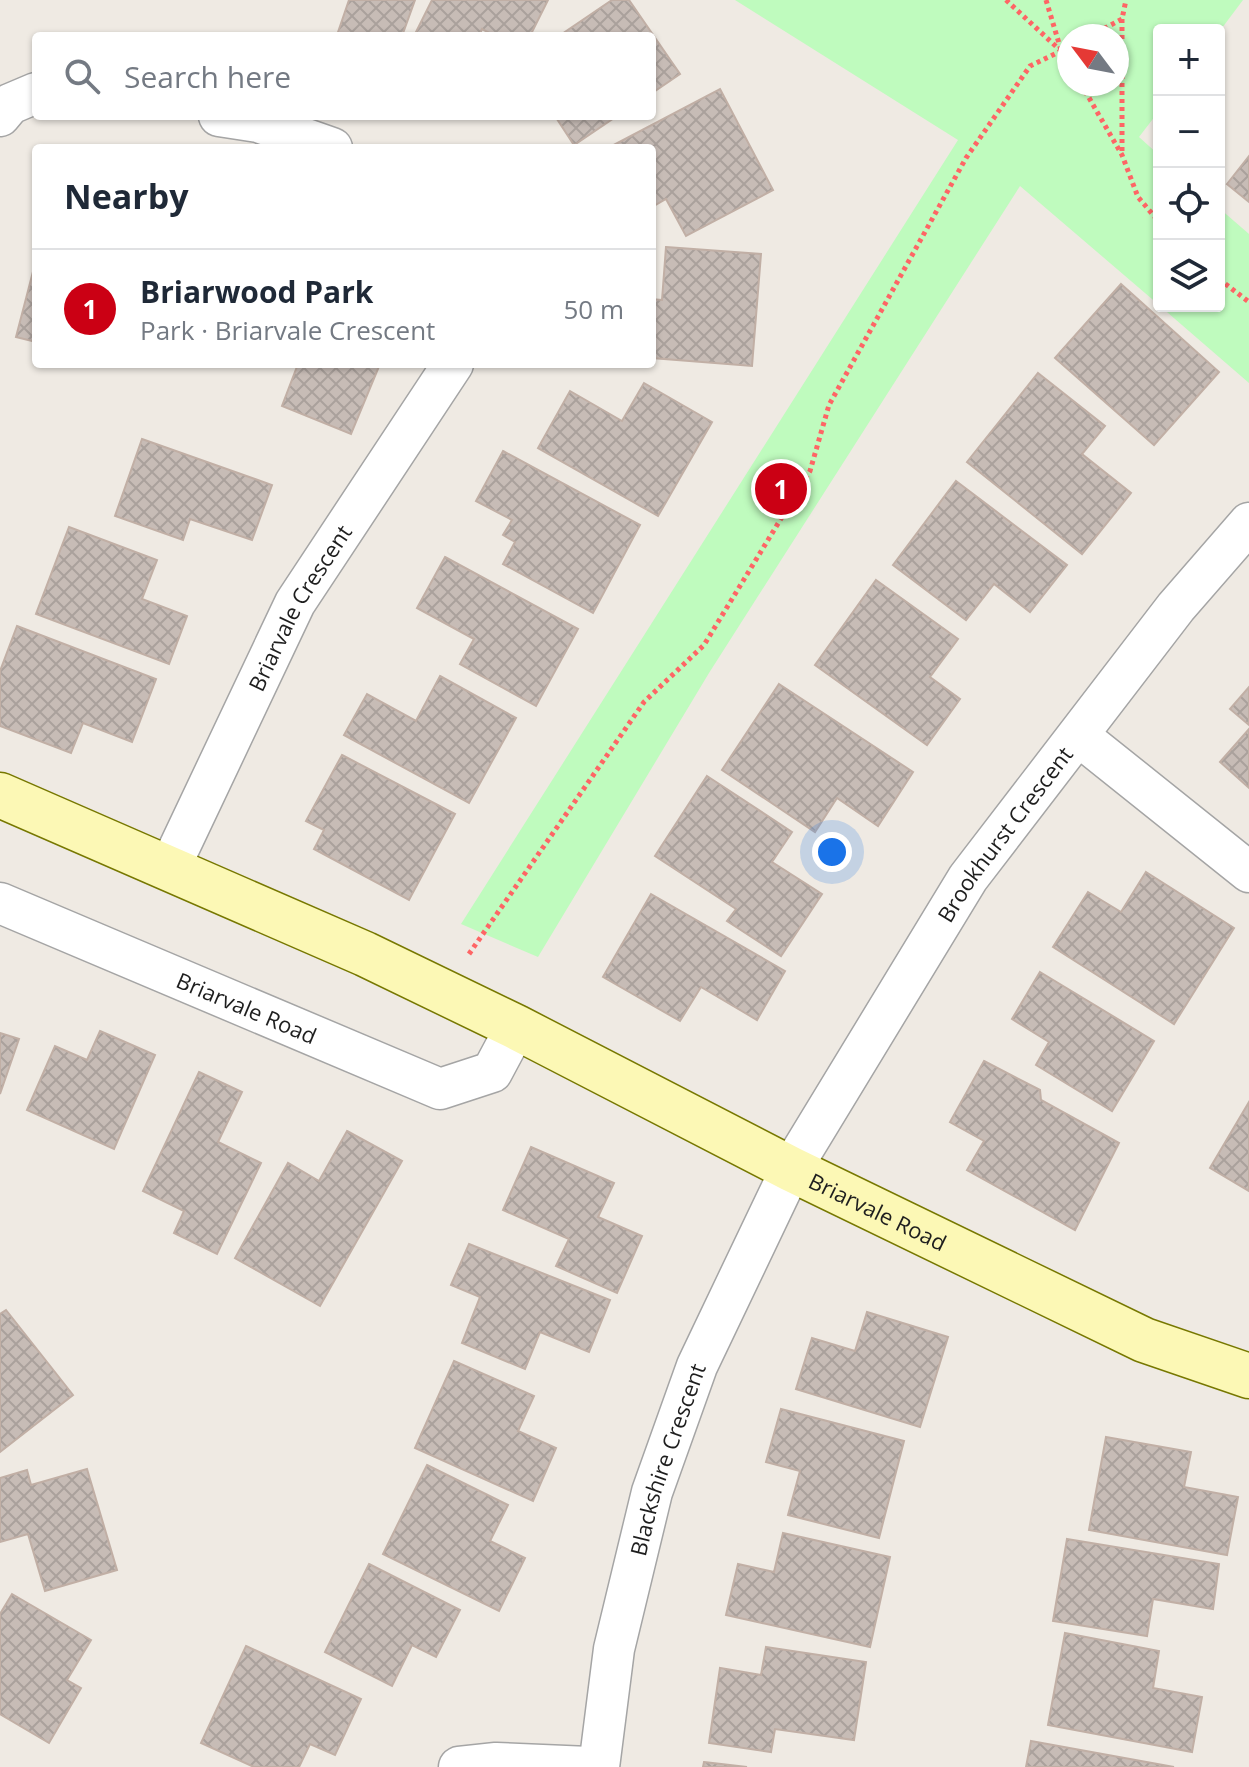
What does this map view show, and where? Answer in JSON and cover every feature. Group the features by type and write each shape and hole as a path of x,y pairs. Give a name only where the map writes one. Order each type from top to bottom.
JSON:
{"street":[{"path":"0,116 10,104 32,95"},
{"path":"245,120 321,144"},
{"name":"Briarvale Crescent","path":"170,867 295,603 450,368"},
{"name":"Brookhurst Crescent","path":"791,1169 968,878 1176,607 1249,523"},
{"path":"1079,736 1249,872"},
{"name":"Briarvale Road","path":"0,795 365,954 516,1027 791,1169 1144,1340 1249,1376"},
{"name":"Briarvale Road","path":"0,903 440,1089 492,1072 516,1027"},
{"name":"Blackshire Crescent","path":"599,1767 614,1649 652,1492 697,1366 791,1169"},
{"path":"459,1767 496,1763 589,1767"}],"path":[{"path":"1006,0 1057,47"},
{"path":"1046,0 1057,37"},
{"path":"1122,155 1122,19 1126,0"},
{"path":"1113,24 1122,19"},
{"path":"467,957 644,702 704,645 810,471 829,405 966,158 1030,66 1057,53"},
{"path":"1088,96 1122,155 1138,197 1153,215"},
{"path":"1225,284 1249,302"}],"green space":[{"path":"735,0 1243,0 1225,24 1153,24 1153,119 1139,137 1153,150 1153,300 1020,186 709,673 538,957 461,924 958,140"},
{"path":"1225,213 1249,234 1249,383 1167,312 1225,312"}],"building":[{"path":"349,0 415,0 403,32 338,32"},
{"path":"432,0 548,0 532,32 488,32 482,29 481,32 416,32"},
{"path":"612,0 629,0 651,32 565,32"},
{"path":"656,39 680,74 656,90"},
{"path":"720,89 773,190 686,236 666,199 656,205 656,144 616,144"},
{"path":"558,120 611,120 575,144"},
{"path":"1249,156 1249,202 1227,184"},
{"path":"666,247 761,254 752,366 656,358 656,299 662,300"},
{"path":"32,275 32,341 16,337"},
{"path":"1121,284 1219,372 1154,445 1055,358"},
{"path":"296,368 378,368 351,434 282,406"},
{"path":"1038,373 1105,426 1082,454 1131,493 1082,554 967,462"},
{"path":"644,383 712,422 658,516 538,448 570,391 622,421"},
{"path":"142,439 272,485 252,540 190,519 183,540 115,516"},
{"path":"503,451 640,525 593,613 503,564 515,542 503,535 512,520 476,501"},
{"path":"956,481 1067,565 1030,612 994,584 966,620 893,565"},
{"path":"69,527 157,560 142,599 187,616 169,664 36,614"},
{"path":"445,557 578,629 536,706 460,664 474,639 417,608"},
{"path":"876,580 958,639 930,677 960,699 927,745 815,665"},
{"path":"17,626 156,679 132,742 83,723 71,753 0,726 0,671"},
{"path":"440,676 516,718 469,803 344,735 367,694 416,721"},
{"path":"779,684 913,772 878,826 837,798 815,832 722,770"},
{"path":"1249,687 1249,725 1230,709"},
{"path":"1249,729 1249,788 1220,762"},
{"path":"342,755 455,814 409,900 314,849 324,830 306,821"},
{"path":"707,776 792,832 772,862 822,894 781,956 727,921 736,909 655,856"},
{"path":"1146,872 1234,928 1174,1024 1053,947 1088,892 1121,912"},
{"path":"651,894 785,971 757,1020 701,987 680,1021 603,977"},
{"path":"1040,972 1154,1041 1112,1111 1036,1065 1049,1042 1012,1019"},
{"path":"100,1031 155,1055 114,1149 27,1110 55,1046 87,1060"},
{"path":"0,1033 19,1039 0,1094"},
{"path":"984,1061 1040,1090 1041,1100 1119,1143 1075,1230 967,1170 984,1141 950,1122"},
{"path":"199,1072 242,1092 218,1142 261,1163 217,1254 174,1233 184,1211 143,1191"},
{"path":"1249,1102 1249,1191 1210,1168"},
{"path":"347,1131 402,1161 320,1306 235,1258 288,1163 319,1181"},
{"path":"531,1147 614,1183 598,1217 642,1236 617,1293 556,1266 569,1239 503,1210"},
{"path":"469,1244 610,1300 589,1352 540,1332 525,1369 462,1343 480,1297 451,1285"},
{"path":"6,1310 73,1395 0,1452 0,1314"},
{"path":"867,1312 948,1337 920,1427 796,1389 812,1338 855,1351"},
{"path":"454,1361 534,1396 518,1431 556,1448 533,1501 415,1448"},
{"path":"781,1409 904,1441 879,1538 788,1515 800,1471 766,1462"},
{"path":"1106,1437 1191,1452 1184,1487 1238,1497 1227,1555 1089,1530"},
{"path":"427,1465 508,1505 490,1541 525,1558 499,1611 383,1554"},
{"path":"87,1469 117,1570 45,1591 28,1534 0,1542 0,1478 27,1470 31,1485"},
{"path":"783,1533 890,1557 870,1647 726,1615 738,1564 774,1572"},
{"path":"1067,1539 1219,1564 1213,1609 1153,1599 1147,1636 1053,1621"},
{"path":"369,1564 460,1610 436,1657 412,1645 392,1686 325,1652"},
{"path":"12,1594 91,1640 67,1680 81,1688 49,1743 0,1714 0,1614"},
{"path":"1065,1633 1159,1651 1153,1688 1202,1697 1192,1752 1048,1725"},
{"path":"246,1646 361,1699 335,1755 310,1744 299,1767 254,1767 201,1743"},
{"path":"766,1647 866,1662 854,1740 775,1729 771,1752 709,1743 720,1668 761,1675"},
{"path":"1031,1741 1174,1767 1026,1767"},
{"path":"704,1762 747,1767 703,1767"}],"place":[{"name":"Briarwood Park","path":"781,489"}]}
